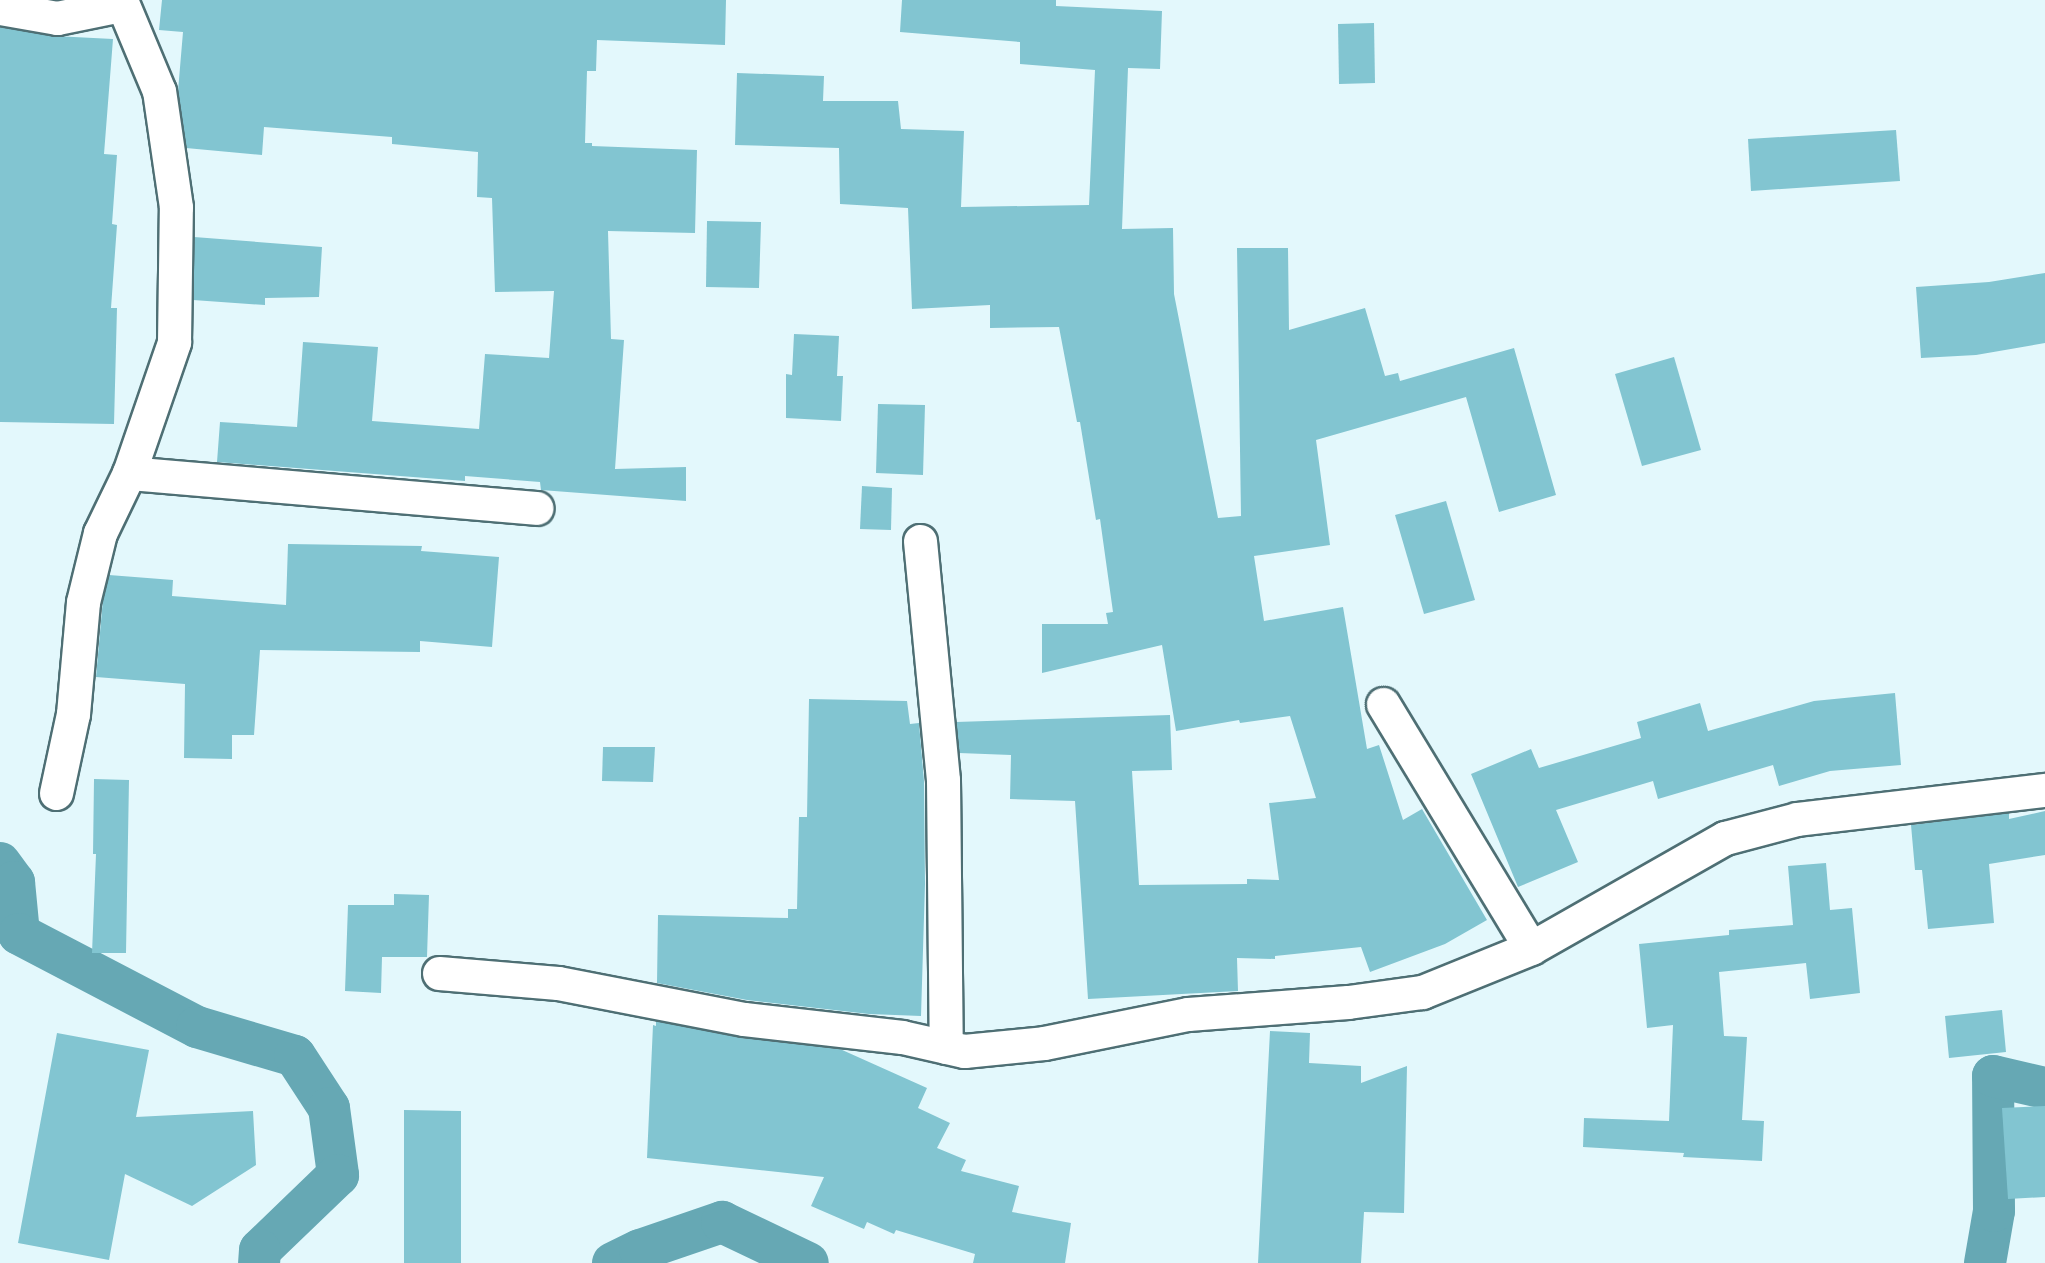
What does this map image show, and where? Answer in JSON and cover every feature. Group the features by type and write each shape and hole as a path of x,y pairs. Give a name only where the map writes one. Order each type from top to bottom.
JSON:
{"street":[{"path":"0,8 57,18 121,3 159,92 176,207 174,342 129,473 100,533 83,602 73,714 56,793"},
{"path":"129,473 537,508"},
{"path":"920,541 943,780 946,1047"},
{"path":"1383,704 1531,948"},
{"path":"439,973 558,984 744,1019 902,1036 964,1051 1044,1043 1188,1014 1348,1002 1422,992 1531,948 1725,838 1797,819 2045,790"}],"building":[{"path":"162,0 726,0 725,45 597,40 596,71 587,71 585,143 592,143 592,146 697,150 695,233 608,231 611,339 624,340 615,469 686,467 686,501 541,490 540,482 465,476 465,481 217,462 220,422 297,427 303,342 378,347 372,421 479,429 485,354 549,358 554,291 495,292 492,198 477,197 478,152 392,144 392,137 264,127 262,155 186,148 178,91 183,32 159,30"},
{"path":"902,0 1056,0 1056,6 1162,11 1160,69 1128,68 1122,229 1173,228 1174,294 1218,518 1241,516 1237,248 1288,248 1289,330 1365,308 1385,376 1398,373 1400,381 1514,348 1556,495 1499,512 1466,397 1316,440 1330,545 1254,556 1264,621 1343,607 1367,749 1379,745 1403,820 1422,809 1487,920 1445,944 1370,972 1361,947 1275,956 1275,959 1237,958 1238,991 1088,999 1075,801 1010,799 1011,755 959,753 956,722 1170,715 1172,770 1132,771 1139,885 1247,884 1247,879 1279,880 1269,803 1316,798 1290,716 1240,723 1239,720 1176,731 1162,645 1042,673 1042,624 1108,624 1106,613 1113,612 1100,519 1096,520 1080,422 1077,422 1059,327 990,328 990,305 912,309 908,208 840,204 839,148 735,145 737,73 824,76 823,101 898,101 901,129 964,131 961,207 1089,205 1095,70 1020,64 1020,42 900,32"},
{"path":"1374,23 1375,83 1339,84 1338,24"},
{"path":"0,27 54,36 113,39 104,154 117,155 112,224 117,225 111,308 117,308 114,424 0,422"},
{"path":"1896,130 1900,181 1751,191 1748,139"},
{"path":"707,221 761,222 759,288 706,287"},
{"path":"194,237 322,247 319,297 265,298 265,305 193,300"},
{"path":"2045,273 2045,343 1976,355 1921,358 1916,287 1989,282"},
{"path":"794,334 839,336 837,376 843,376 841,421 786,418 786,374 792,375"},
{"path":"1674,357 1701,450 1642,466 1615,374"},
{"path":"878,404 925,405 923,475 876,473"},
{"path":"862,486 892,488 891,530 860,529"},
{"path":"1446,501 1475,600 1424,614 1395,515"},
{"path":"288,544 422,546 421,551 499,557 492,647 420,641 420,652 260,650 254,735 232,735 232,759 184,758 185,684 96,677 103,599 109,575 173,580 172,596 286,605"},
{"path":"1895,693 1901,765 1830,771 1779,786 1773,765 1658,799 1653,781 1556,810 1578,862 1518,887 1471,774 1531,749 1539,768 1641,738 1637,722 1700,703 1708,731 1814,701"},
{"path":"809,699 907,701 910,724 919,723 924,781 925,884 921,1016 869,1014 747,1000 657,983 658,915 788,918 788,909 797,909 799,817 807,817"},
{"path":"603,747 655,747 653,782 602,781"},
{"path":"94,779 129,780 126,953 92,953 96,854 93,854"},
{"path":"2045,811 2045,855 1989,864 1994,923 1928,929 1922,870 1915,870 1911,825 2009,813 2009,819"},
{"path":"1826,863 1830,910 1852,908 1860,993 1810,999 1806,963 1719,972 1724,1036 1747,1037 1742,1120 1764,1121 1762,1161 1683,1157 1684,1153 1583,1147 1584,1118 1669,1121 1673,1025 1647,1028 1639,944 1729,935 1729,930 1793,925 1788,866"},
{"path":"394,894 429,895 427,957 382,957 381,993 345,991 348,905 394,905"},
{"path":"2002,1010 2006,1052 1949,1058 1945,1016"},
{"path":"656,1021 742,1038 840,1049 927,1088 918,1108 950,1123 937,1148 966,1160 961,1171 1019,1186 1012,1212 1071,1223 1065,1263 973,1263 975,1254 896,1230 894,1234 867,1222 864,1229 811,1206 824,1177 647,1158 653,1025 656,1026"},
{"path":"1270,1031 1310,1033 1309,1063 1361,1066 1361,1083 1407,1066 1404,1213 1364,1212 1361,1263 1258,1263"},
{"path":"57,1033 149,1050 136,1117 253,1111 256,1165 192,1206 125,1174 109,1260 18,1243"},
{"path":"2045,1106 2045,1197 2008,1199 2002,1108"},
{"path":"404,1110 461,1111 461,1263 404,1263"}],"waterway":[{"path":"0,863 14,882 19,934 197,1027 295,1056 329,1108 338,1175 260,1250 259,1263"},
{"path":"1985,1263 1994,1211 1993,1076 2045,1088"},
{"path":"613,1263 640,1250 722,1222 808,1263"}]}
